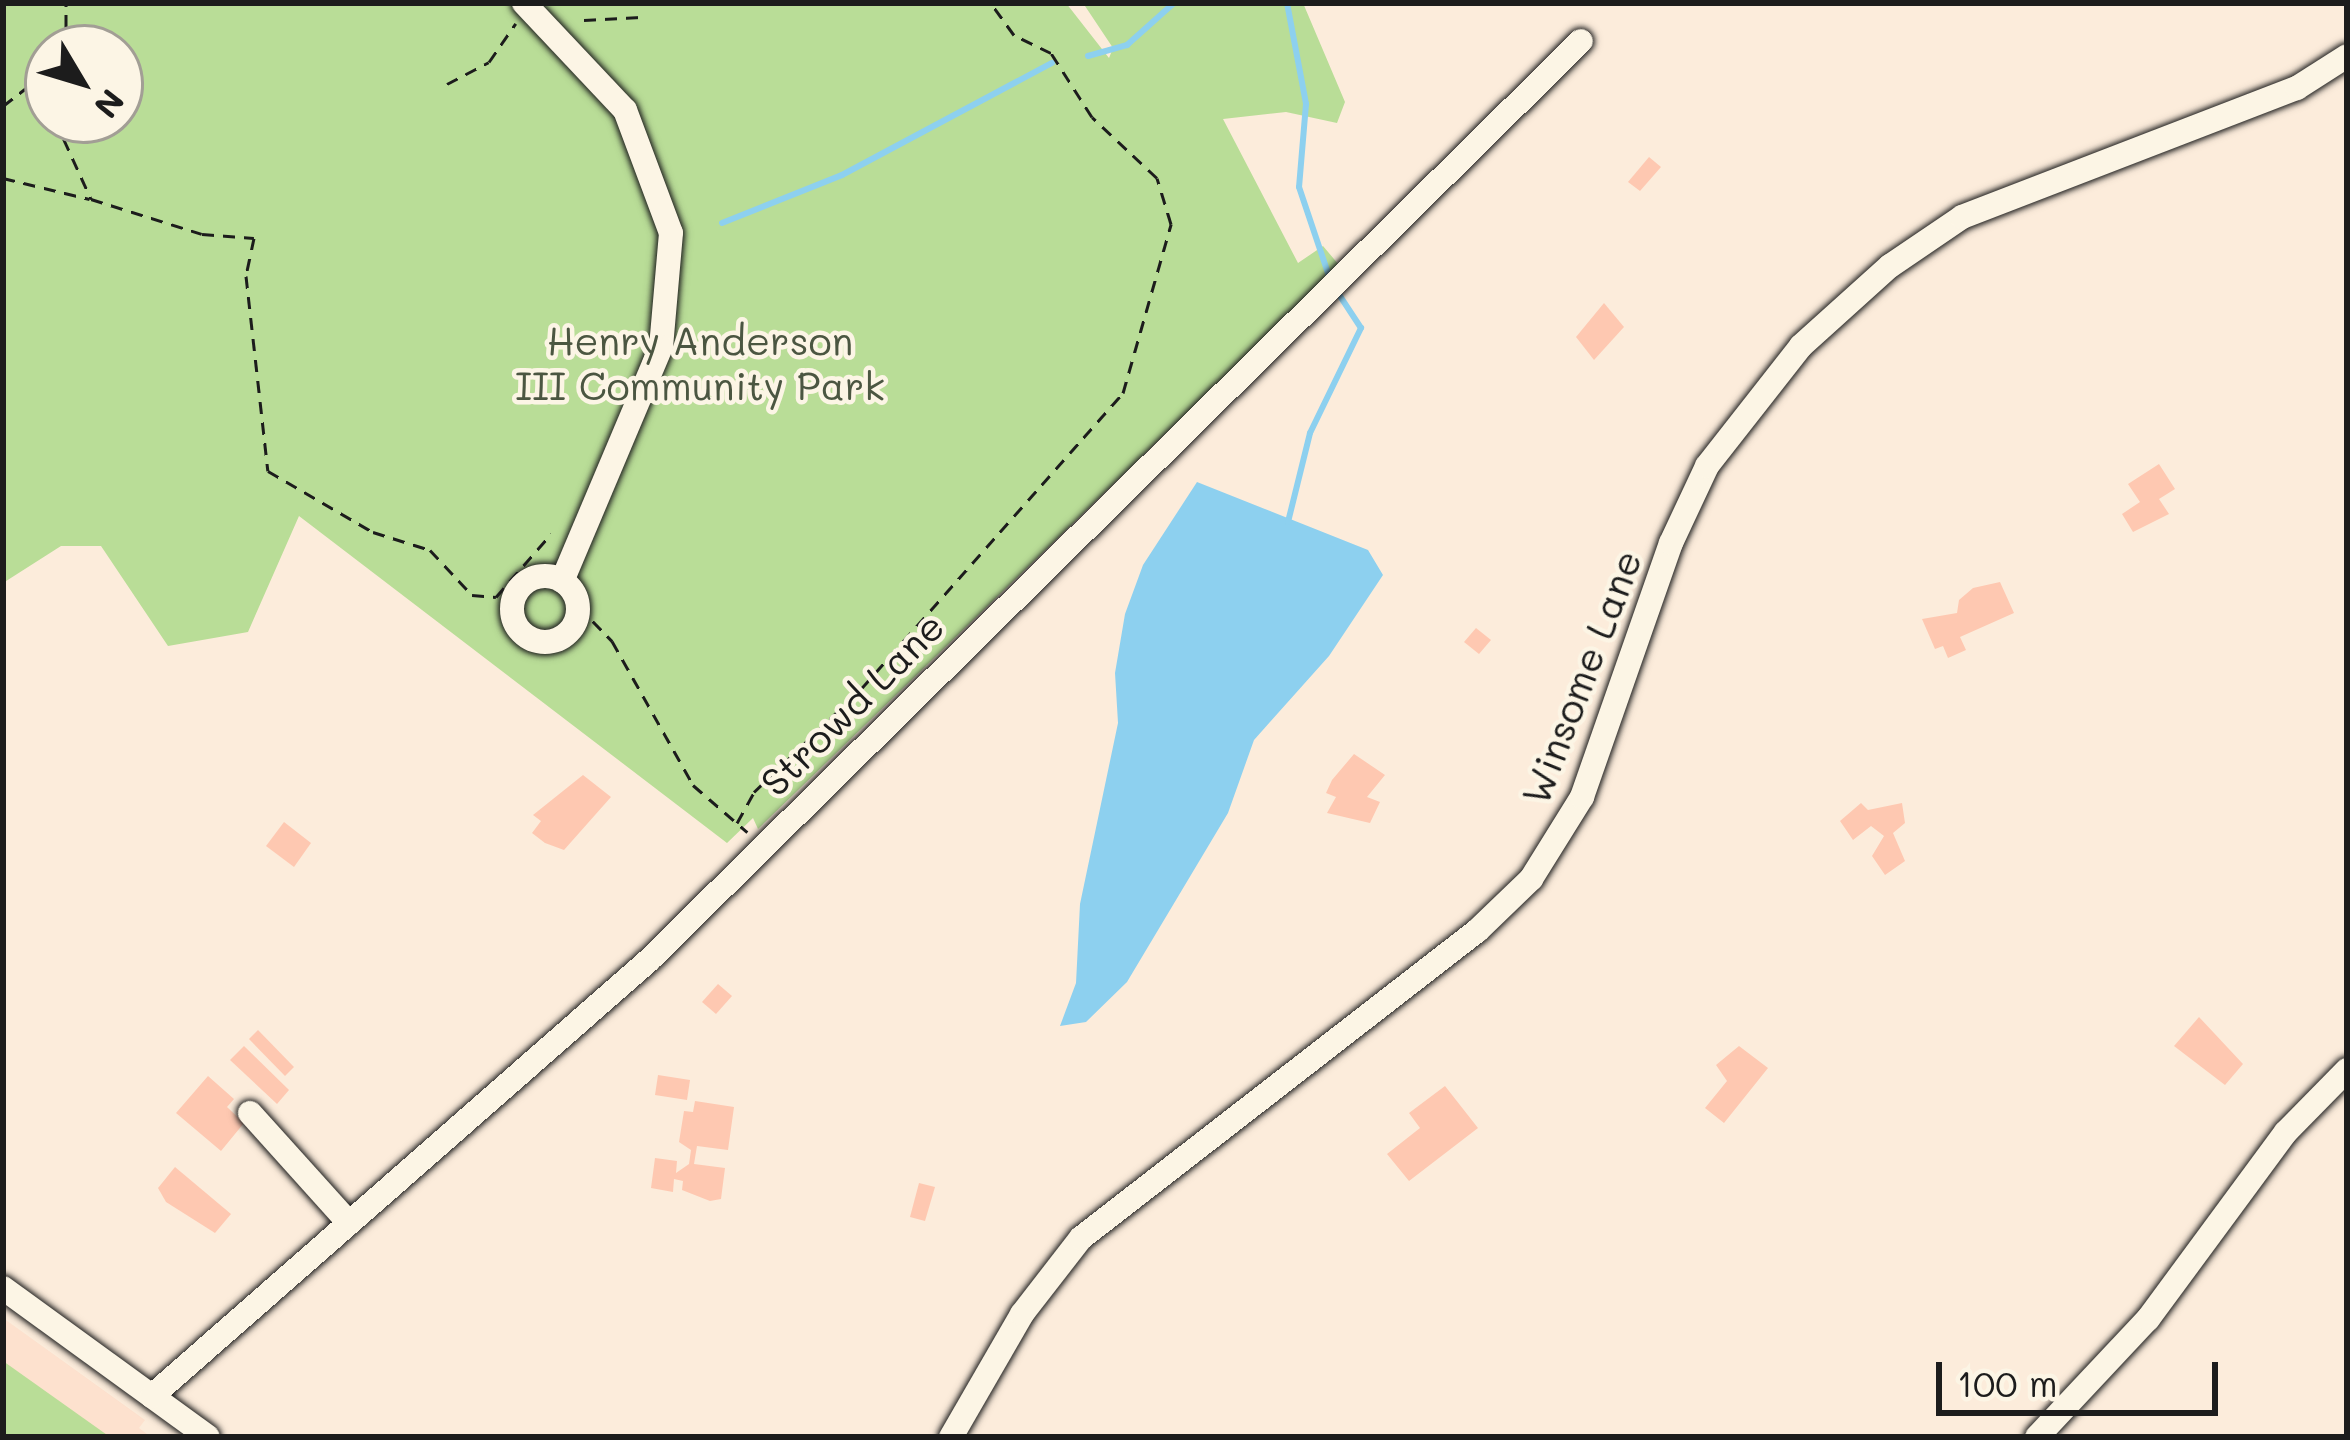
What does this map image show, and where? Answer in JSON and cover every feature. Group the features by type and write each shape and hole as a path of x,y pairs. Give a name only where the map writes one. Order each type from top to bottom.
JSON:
{"street":[{"path":"522,10 625,110 670,233 662,347 562,580"},
{"name":"Strowd Lane","path":"152,1396 648,961 1581,40"},
{"name":"Winsome Lane","path":"951,1437 1022,1314 1081,1238 1478,930 1531,879 1582,796 1671,543 1707,466 1801,346 1890,266 1962,217 2297,88 2347,56"},
{"path":"538,578 562,580 578,606 573,628 556,640 533,640 516,623 520,588 538,578"},
{"path":"2037,1437 2148,1319 2286,1132 2347,1070"},
{"path":"250,1113 349,1223"},
{"path":"3,1288 208,1437"}],"path":[{"path":"737,823 754,791 861,688 1123,393 1171,224 1157,178 1092,117 1062,64 1014,35 991,3"},
{"path":"447,84 489,62 522,10"},
{"path":"584,20 641,17"},
{"path":"66,144 91,199"},
{"path":"3,178 91,199 202,234 254,238 246,276 268,471 373,532 430,550 472,596 496,597 551,534"},
{"path":"578,606 612,641 693,785 760,846"}],"shaded area":[{"path":"3,1318 145,1420 139,1428 151,1437 3,1437"}],"green space":[{"name":"Henry Anderson III Community Park","path":"3,3 1066,3 1109,58 1113,48 1083,3 1303,3 1345,102 1337,123 1286,112 1223,119 1298,263 1323,246 1339,265 758,829 753,818 727,843 299,516 248,632 168,646 101,546 61,546 3,583"},
{"path":"3,1361 110,1437 3,1437"}],"water":[{"path":"1197,482 1368,550 1383,575 1329,656 1254,740 1228,813 1127,982 1086,1022 1060,1026 1076,983 1080,904 1118,723 1115,673 1125,614 1143,565"}],"building":[{"path":"1649,157 1661,167 1640,191 1628,182"},
{"path":"1604,303 1624,327 1594,360 1576,337"},
{"path":"2159,464 2175,489 2159,499 2169,514 2133,532 2122,514 2140,502 2128,484"},
{"path":"2000,582 2014,613 1960,637 1966,650 1948,658 1943,646 1935,649 1922,619 1957,613 1959,600 1973,588"},
{"path":"1476,628 1491,640 1479,654 1464,642"},
{"path":"1354,754 1385,775 1367,797 1380,802 1370,823 1327,813 1336,797 1326,793"},
{"path":"583,775 611,797 564,850 545,843 532,833 541,821 533,815"},
{"path":"1861,803 1868,810 1902,803 1905,823 1893,833 1905,861 1885,875 1872,856 1884,836 1871,826 1853,840 1840,821"},
{"path":"284,822 311,843 294,867 266,846"},
{"path":"718,984 732,996 716,1014 702,1002"},
{"path":"2199,1017 2243,1064 2225,1085 2174,1046"},
{"path":"258,1030 294,1067 285,1076 249,1039"},
{"path":"244,1046 289,1090 277,1104 230,1060"},
{"path":"1739,1046 1768,1068 1724,1123 1705,1108 1727,1081 1716,1065"},
{"path":"658,1075 690,1080 687,1100 655,1095"},
{"path":"208,1076 234,1099 227,1107 244,1123 221,1151 176,1113"},
{"path":"1445,1086 1478,1128 1409,1181 1387,1154 1420,1128 1409,1113"},
{"path":"695,1101 734,1107 728,1150 697,1146 694,1164 725,1168 721,1199 710,1201 682,1190 683,1181 674,1179 673,1192 651,1188 655,1158 677,1161 676,1173 689,1164 691,1150 679,1142 684,1111 693,1112"},
{"path":"175,1167 231,1214 215,1233 166,1202 158,1188"},
{"path":"919,1183 935,1187 925,1221 910,1217"}],"waterway":[{"path":"1088,56 1127,45 1174,3"},
{"path":"1287,3 1306,104 1299,187 1331,282"},
{"path":"722,223 842,175 1052,63"},
{"path":"1288,522 1310,433 1361,328 1338,293"}]}
